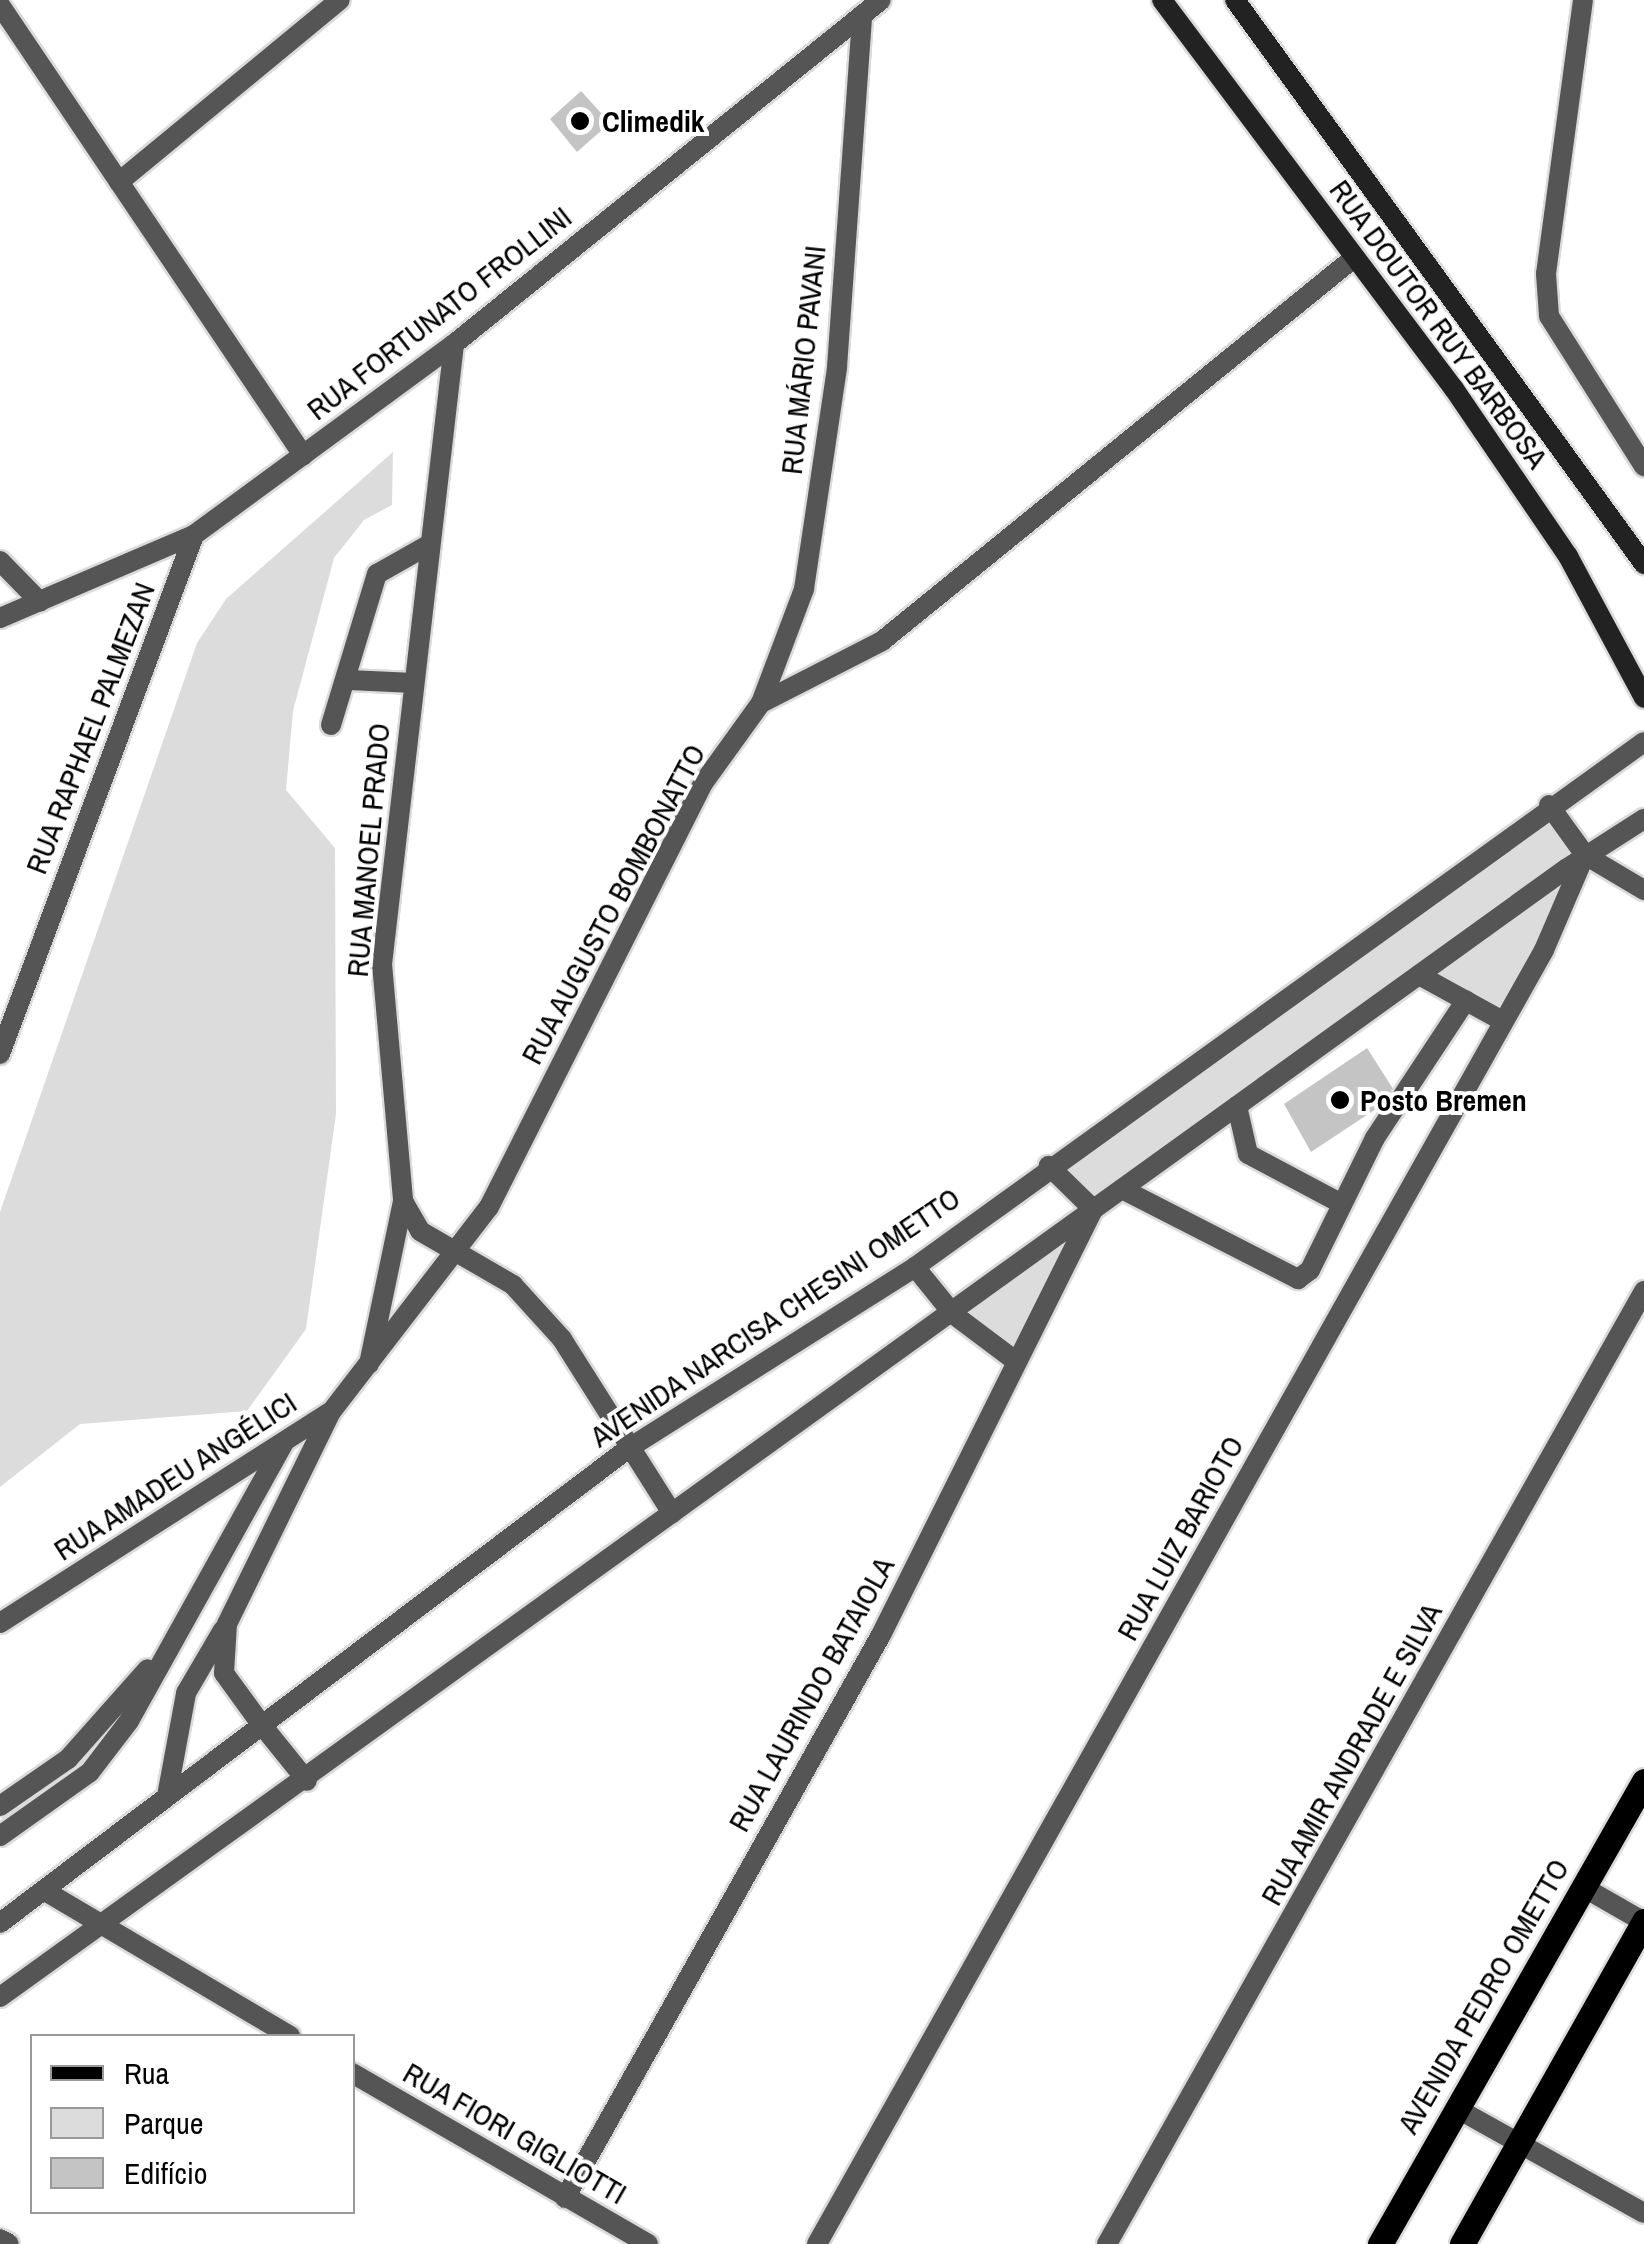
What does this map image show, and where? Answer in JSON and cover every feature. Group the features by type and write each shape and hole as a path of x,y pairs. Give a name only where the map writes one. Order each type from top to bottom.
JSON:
{"main road":[{"name":"RUA DOUTOR RUY BARBOSA","path":"1162,0 1355,257 1568,556 1644,698"},
{"name":"RUA DOUTOR RUY BARBOSA","path":"1235,0 1644,564"},
{"name":"AVENIDA PEDRO OMETTO","path":"1380,2244 1644,1781"},
{"path":"1462,2244 1644,1922"}],"street":[{"path":"119,182 340,0"},
{"name":"RUA FORTUNATO FROLLINI","path":"0,618 194,535 454,344 881,0"},
{"path":"1583,0 1546,274 1550,316 1644,466"},
{"path":"0,5 303,455"},
{"name":"RUA MÁRIO PAVANI","path":"760,703 804,589 837,367 862,15"},
{"name":"RUA AUGUSTO BOMBONATTO","path":"307,1781 224,1673 227,1624 331,1412 490,1207 704,782 760,703 882,642 1355,257"},
{"name":"RUA MANOEL PRADO","path":"368,1364 402,1201 382,964 454,344"},
{"name":"RUA RAPHAEL PALMEZAN","path":"0,1054 194,535"},
{"path":"331,725 348,680 377,574 430,544"},
{"path":"0,561 40,602"},
{"path":"348,680 414,683"},
{"name":"AVENIDA NARCISA CHESINI OMETTO","path":"0,1923 629,1448 915,1267 1550,805 1644,742"},
{"path":"1550,805 1585,855 1644,890"},
{"path":"0,1996 307,1781 1585,855 1644,819"},
{"name":"RUA LUIZ BARIOTO","path":"817,2244 1093,1760 1501,1020 1544,950 1585,855"},
{"path":"1419,974 1501,1020"},
{"path":"1122,1189 1298,1279 1310,1270 1375,1138 1466,1000"},
{"path":"1237,1106 1248,1154 1342,1204"},
{"path":"1049,1166 1092,1209"},
{"path":"402,1201 420,1231 459,1250 512,1285 562,1339 672,1513"},
{"name":"RUA LAURINDO BATAIOLA","path":"565,2198 882,1634 1013,1360 1092,1209"},
{"path":"915,1267 953,1314 1013,1360"},
{"name":"RUA AMIR ANDRADE E SILVA","path":"1108,2244 1644,1291"},
{"name":"RUA AMADEU ANGÉLICI","path":"0,1623 331,1412"},
{"path":"0,1836 90,1772 172,1641 284,1443"},
{"path":"167,1796 186,1693 227,1624"},
{"path":"144,1682 186,1693"},
{"path":"0,1806 68,1759 144,1682"},
{"path":"1582,1887 1644,1922"},
{"path":"45,1891 287,2034"},
{"name":"RUA FIORI GIGLIOTTI","path":"355,2075 648,2244"},
{"path":"1456,2108 1644,2213"},
{"path":"0,2239 9,2244"}],"green space":[{"path":"393,452 392,505 364,520 334,558 293,711 286,790 335,848 336,1114 306,1329 247,1411 80,1424 0,1487 0,1212 197,643 226,599"},
{"path":"1549,810 1578,854 1092,1204 1056,1165"},
{"path":"1576,867 1500,1014 1427,974"},
{"path":"1080,1225 1012,1352 960,1314"}],"building":[{"name":"Climedik","path":"581,91 610,123 577,152 550,119"},
{"name":"Posto Bremen","path":"1367,1048 1397,1095 1311,1152 1284,1104"}],"place":[{"name":"Climedik","path":"580,121"},
{"name":"Posto Bremen","path":"1340,1100"}]}
